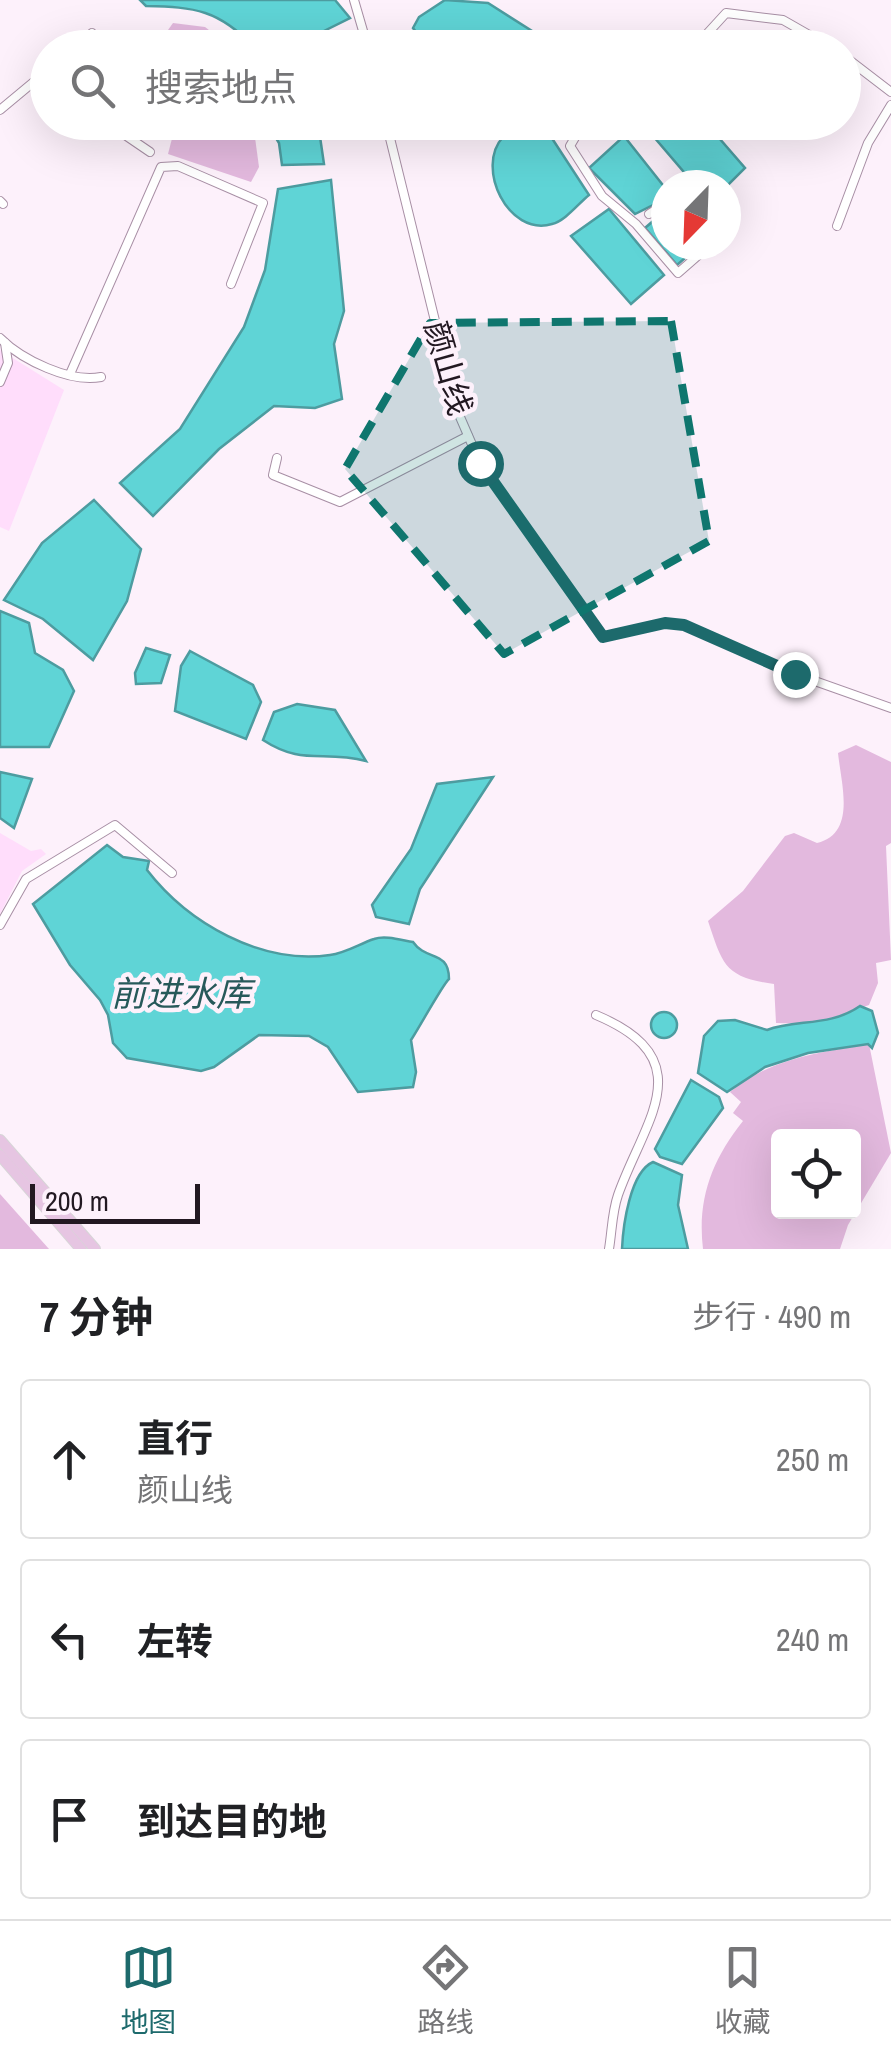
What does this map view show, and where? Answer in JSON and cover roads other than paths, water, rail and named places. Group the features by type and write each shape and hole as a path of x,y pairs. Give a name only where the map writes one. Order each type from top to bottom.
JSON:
{"main road":[{"path":"0,1140 96,1249"},
{"path":"0,1155 81,1249"}],"street":[{"path":"354,0 363,30"},
{"path":"710,30 726,13 746,9 783,20 800,30"},
{"path":"861,69 891,92"},
{"path":"0,110 30,85"},
{"path":"837,226 868,143 891,106"},
{"path":"132,140 150,152"},
{"name":"颜山线","path":"390,140 453,396 468,436 480,463 603,637 665,623 684,625 825,686 891,708"},
{"path":"574,140 570,146 602,196 651,242"},
{"path":"70,374 161,167 178,166 264,203 231,284"},
{"path":"667,260 678,273 693,260"},
{"path":"2,341 70,374 101,377"},
{"path":"0,382 8,364 2,341"},
{"path":"277,458 273,474 340,502 468,436"},
{"path":"0,925 26,878 115,825 172,873"},
{"path":"596,1014 628,1028 644,1041 657,1092 651,1124 618,1196 609,1249"}],"water":[{"path":"140,0 335,0 350,18 326,30 235,30 205,13 146,6"},
{"path":"445,0 488,3 530,30 415,30 419,17"},
{"path":"277,140 320,140 324,164 282,165"},
{"path":"502,140 553,140 589,195 552,224 536,225 522,220 500,197 493,165 495,150"},
{"path":"620,140 627,140 651,170 651,206 635,214 589,168"},
{"path":"657,140 721,140 745,168 741,172 682,170"},
{"path":"331,180 344,311 334,344 342,399 315,408 274,406 219,449 153,516 120,483 180,429 244,327 265,270 278,189"},
{"path":"609,209 664,275 631,304 571,236"},
{"path":"94,500 141,549 127,601 93,660 43,619 4,600 42,543"},
{"path":"0,611 29,623 35,653 63,670 74,691 49,747 0,747"},
{"path":"146,648 170,655 161,683 136,684 135,673"},
{"path":"190,651 253,685 261,702 246,739 175,711 181,666"},
{"path":"297,704 335,710 366,761 290,753 263,740 274,712"},
{"path":"0,772 32,779 14,828 0,818"},
{"path":"493,777 420,889 409,924 376,917 372,905 411,849 437,784"},
{"name":"前进水库","path":"107,845 123,857 149,861 147,870 183,907 228,936 253,946 278,953 330,955 388,938 413,942 441,960 449,979 411,1040 416,1072 413,1087 358,1092 328,1047 309,1036 259,1035 214,1067 201,1071 127,1058 113,1043 108,1015 100,1000 70,965 33,904"},
{"path":"860,1006 872,1011 878,1033 872,1048 868,1044 808,1053 765,1067 727,1092 698,1073 704,1036 718,1021 735,1020 767,1030 837,1017"},
{"path":"664,1012 673,1016 677,1025 673,1034 664,1038 655,1034 651,1025 655,1016"},
{"path":"691,1080 719,1097 723,1108 682,1164 660,1157 655,1149"},
{"path":"653,1162 682,1175 678,1205 688,1249 622,1249 633,1188"}]}
